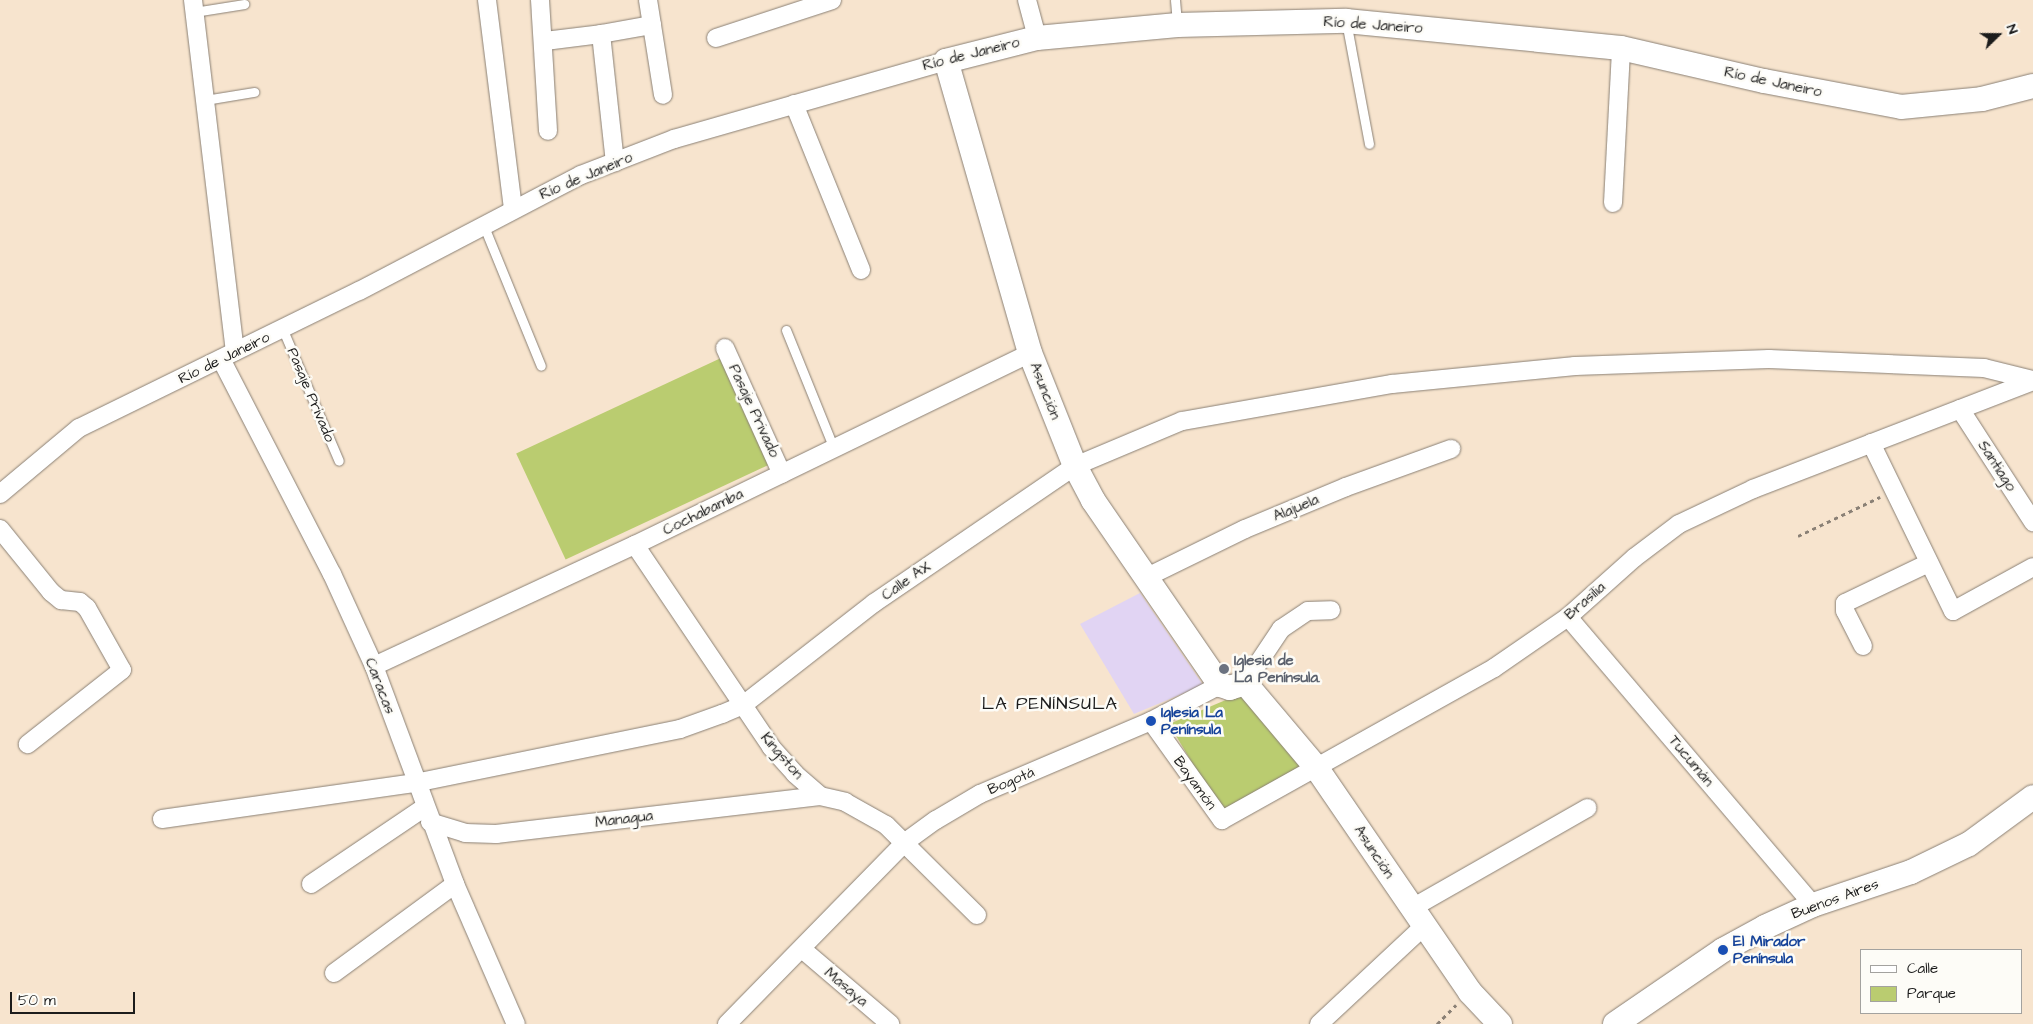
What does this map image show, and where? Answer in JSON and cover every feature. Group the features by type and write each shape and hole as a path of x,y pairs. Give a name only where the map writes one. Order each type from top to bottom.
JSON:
{"street":[{"path":"487,0 513,209"},
{"path":"540,0 545,41 548,131"},
{"path":"648,0 663,94"},
{"path":"716,38 832,0"},
{"path":"1027,0 1037,38"},
{"path":"194,6 205,100 228,356"},
{"name":"Río de Janeiro","path":"0,494 79,428 283,330 513,209 615,162 674,139 946,61 1037,38 1177,25 1346,21 1621,48 1764,82 1901,107 1982,98 2033,86"},
{"path":"545,41 602,34 652,25"},
{"path":"602,34 615,162"},
{"path":"1612,203 1621,48"},
{"name":"Asunción","path":"946,61 1030,353 1075,466 1093,500 1220,686"},
{"path":"794,104 861,270"},
{"name":"Pasaje Privado","path":"725,348 782,474"},
{"name":"Cochabamba","path":"374,666 635,545 1030,353"},
{"name":"Caracas","path":"228,356 374,666 415,783 455,884 516,1024"},
{"name":"Calle AX","path":"162,819 415,783 680,729 743,705 874,603 1075,466 1154,431 1227,411 1392,384 1575,366 1769,359 1984,368 2033,380"},
{"name":"Brasilia","path":"1222,820 1494,668 1568,617 1634,558 1679,524 1718,503 2033,380"},
{"name":"Santiago","path":"1960,409 2033,522"},
{"path":"1871,443 1953,611 2033,567"},
{"name":"Alajuela","path":"1145,578 1244,530 1330,494 1451,449"},
{"path":"0,529 51,592 61,600 80,602 87,608 122,670 28,744"},
{"name":"Kingston","path":"635,545 771,747 820,796 867,812 904,843 977,915"},
{"path":"1863,646 1845,611 1845,603 1929,563"},
{"path":"1246,683 1281,629 1308,611 1331,610"},
{"name":"Tucumán","path":"1568,617 1813,905"},
{"name":"Asunción","path":"1246,683 1316,766 1470,992 1500,1024"},
{"name":"Bogotá","path":"727,1024 904,843 980,794 1151,721 1220,686 1230,688 1246,683"},
{"name":"Bayamón","path":"1151,721 1222,820"},
{"name":"Managua","path":"428,814 465,834 496,834 820,796"},
{"name":"Buenos Aires","path":"1615,1024 1723,950 1813,905 1910,872 1969,844 2033,797"},
{"path":"1319,1024 1418,916 1587,808"},
{"path":"311,884 428,814"},
{"path":"334,973 455,884"},
{"name":"Masaya","path":"802,949 890,1024"}],"lane":[{"path":"1175,0 1177,25"},
{"path":"194,6 244,4"},
{"path":"1346,21 1369,144"},
{"path":"205,100 254,92"},
{"path":"483,224 541,366"},
{"name":"Pasaje Privado","path":"283,330 339,461"},
{"path":"786,330 834,449"}],"path":[{"path":"1798,536 1894,491"},
{"path":"1437,1024 1470,992"}],"shaded area":[{"path":"1140,593 1203,685 1134,714 1080,624"}],"green space":[{"path":"721,358 770,464 566,560 516,454"},
{"path":"1247,691 1304,766 1222,813 1169,724"}],"place":[{"name":"Iglesia de La Península.","path":"1224,669"},
{"name":"Iglesia La Península","path":"1151,721"},
{"name":"El Mirador Península","path":"1723,950"}],"district":[{"name":"LA PENÍNSULA","path":"1050,704"}]}
